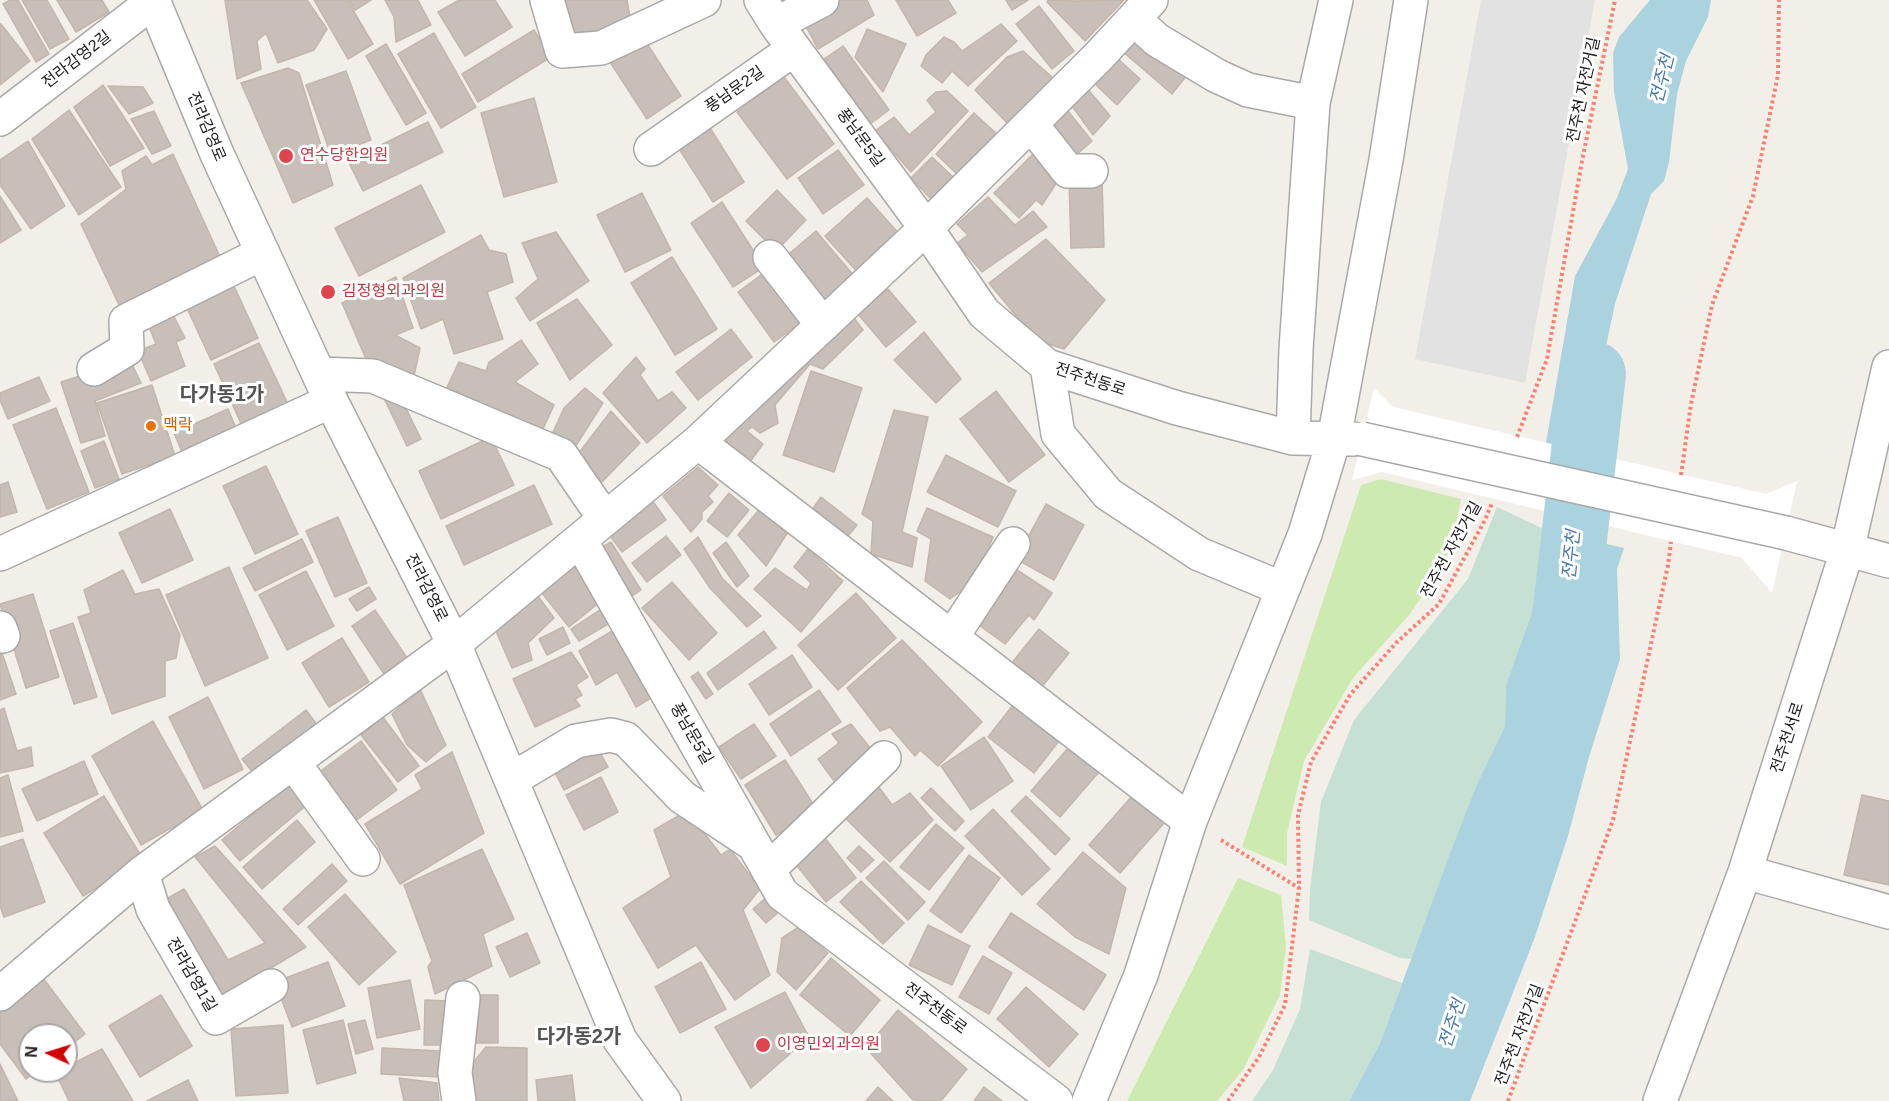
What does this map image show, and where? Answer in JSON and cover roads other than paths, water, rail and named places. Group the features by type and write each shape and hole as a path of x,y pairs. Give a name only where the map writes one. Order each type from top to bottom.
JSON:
{"street":[{"name":"전라감영2길","path":"0,119 154,0"},
{"name":"전라감영로","path":"154,0 217,154 325,388 454,644 620,1040 664,1101"},
{"path":"547,0 562,51 601,48 704,0"},
{"name":"풍남문2길","path":"651,149 777,24 822,0"},
{"path":"1293,438 1296,350 1313,102 1336,0"},
{"path":"1089,1101 1141,975 1190,821 1305,534 1348,439 1386,160 1411,0"},
{"path":"0,994 142,873 454,644 698,442 926,228 1098,57 1142,9 1157,40 1228,80 1248,90 1313,102"},
{"name":"풍남문5길","path":"777,24 926,228 984,313 1047,366"},
{"path":"1031,124 1068,171 1091,171"},
{"path":"94,369 127,349 126,321 263,253"},
{"path":"770,257 823,325"},
{"name":"전주천동로","path":"1283,589 1199,554 1108,494 1058,434 1047,366 1178,408 1293,438 1348,439 1786,533 1889,561"},
{"name":"전주천서로","path":"1660,1101 1745,872 1847,551 1889,367"},
{"path":"0,554 325,388 373,376 561,455 605,519"},
{"path":"698,442 1190,821"},
{"name":"풍남문5길","path":"580,540 782,894 814,917"},
{"path":"952,637 1013,544"},
{"path":"511,780 576,741 611,735 626,739 682,797 762,858 884,758"},
{"path":"293,762 363,859"},
{"path":"1745,872 1889,912"},
{"name":"전라감영1길","path":"142,873 153,909 216,1018 271,986"},
{"name":"전주천동로","path":"814,917 1056,1101"},
{"path":"459,1101 455,1073 463,998"}],"water":[{"path":"1650,0 1711,0 1708,17 1686,61 1677,94 1669,162 1664,181 1651,194 1615,304 1606,346 1602,420 1609,471 1544,454 1575,276 1616,200 1628,169 1614,92 1613,53 1619,37"},
{"path":"1546,530 1624,548 1617,569 1620,659 1589,757 1568,836 1535,937 1470,1101 1349,1101 1380,1043 1477,784 1505,726 1506,685 1531,615"}],"waterway":[{"name":"전주천","path":"1564,626 1593,374"}],"place":[{"name":"연수당한의원","path":"286,156"},
{"name":"김정형외과의원","path":"328,292"},
{"name":"맥락","path":"151,426"},
{"name":"이영민외과의원","path":"763,1045"}],"district":[{"name":"다가동1가","path":"222,395"},
{"name":"다가동2가","path":"579,1037"}]}
